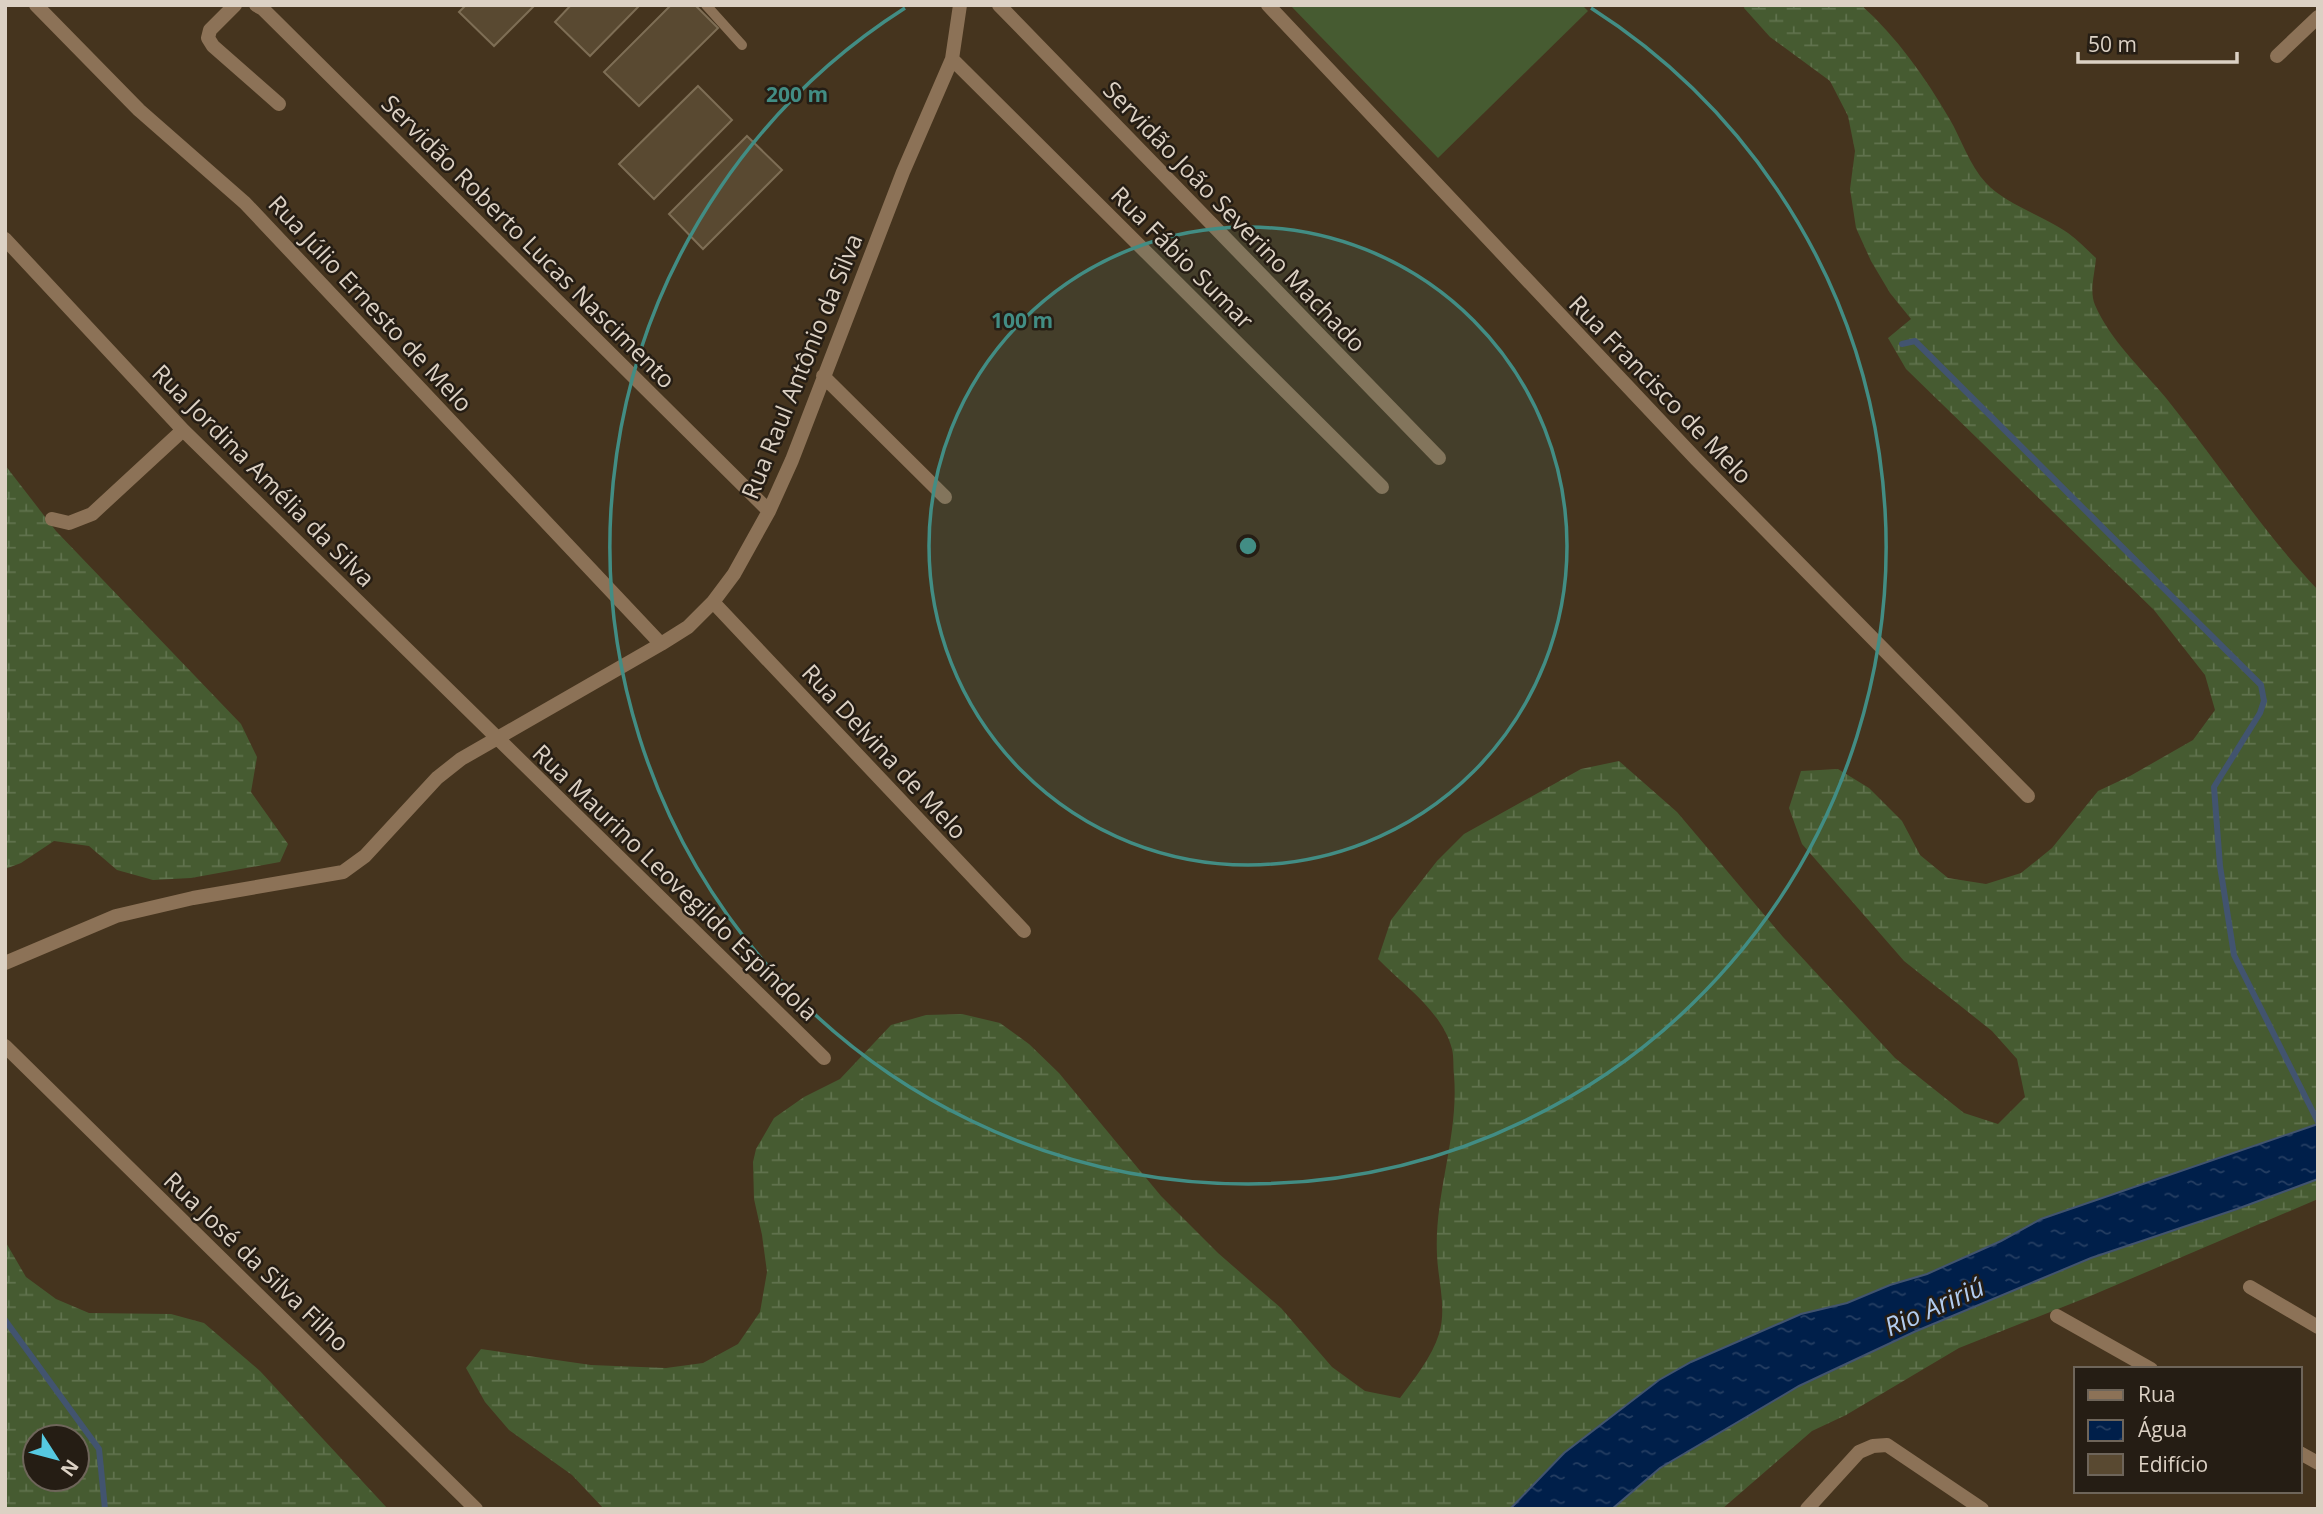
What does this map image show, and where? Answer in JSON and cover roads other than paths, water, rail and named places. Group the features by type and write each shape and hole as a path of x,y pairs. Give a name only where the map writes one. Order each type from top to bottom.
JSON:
{"street":[{"name":"Rua Júlio Ernesto de Melo","path":"36,5 139,110 254,212 661,644"},
{"path":"235,5 210,30 208,38 213,46 279,103"},
{"name":"Servidão Roberto Lucas Nascimento","path":"256,5 769,511"},
{"name":"Rua Raul Antônio da Silva","path":"5,963 116,916 193,898 343,872 373,848 437,778 476,749 661,644 688,627 713,602 734,574 769,511 792,460 903,172 952,59 960,5"},
{"name":"Servidão João Severino Machado","path":"999,5 1439,458"},
{"name":"Rua Francisco de Melo","path":"1268,5 1686,450 2028,796"},
{"path":"2277,56 2318,17"},
{"name":"Rua Fábio Sumar","path":"952,59 1382,487"},
{"name":"Rua Jordina Amélia da Silva","path":"5,239 183,430 496,738"},
{"path":"823,376 945,497"},
{"path":"52,519 69,523 92,514 183,430"},
{"name":"Rua Delvina de Melo","path":"713,602 1024,931"},
{"name":"Rua Maurino Leovegildo Espíndola","path":"496,738 824,1058"},
{"name":"Rua José da Silva Filho","path":"5,1046 476,1509"},
{"path":"2250,1287 2318,1327"},
{"path":"2057,1316 2147,1367"},
{"path":"1807,1509 1858,1452 1873,1446 1887,1445 1982,1509"},
{"path":"2302,1454 2318,1463"}],"lane":[{"path":"706,5 742,45"}],"water":[{"name":"Rio Aririú","path":"2318,1124 2318,1179 2091,1258 1914,1332 1799,1386 1660,1468 1612,1509 1510,1509 1564,1453 1659,1380 1691,1362 1801,1314 1847,1303 1890,1285 1927,1274 2001,1241 2041,1219"}],"waterway":[{"path":"1902,344 1915,341 2261,685 2264,701 2260,713 2214,787 2220,866 2234,955 2318,1122"},
{"path":"5,1320 99,1449 105,1509"}]}
